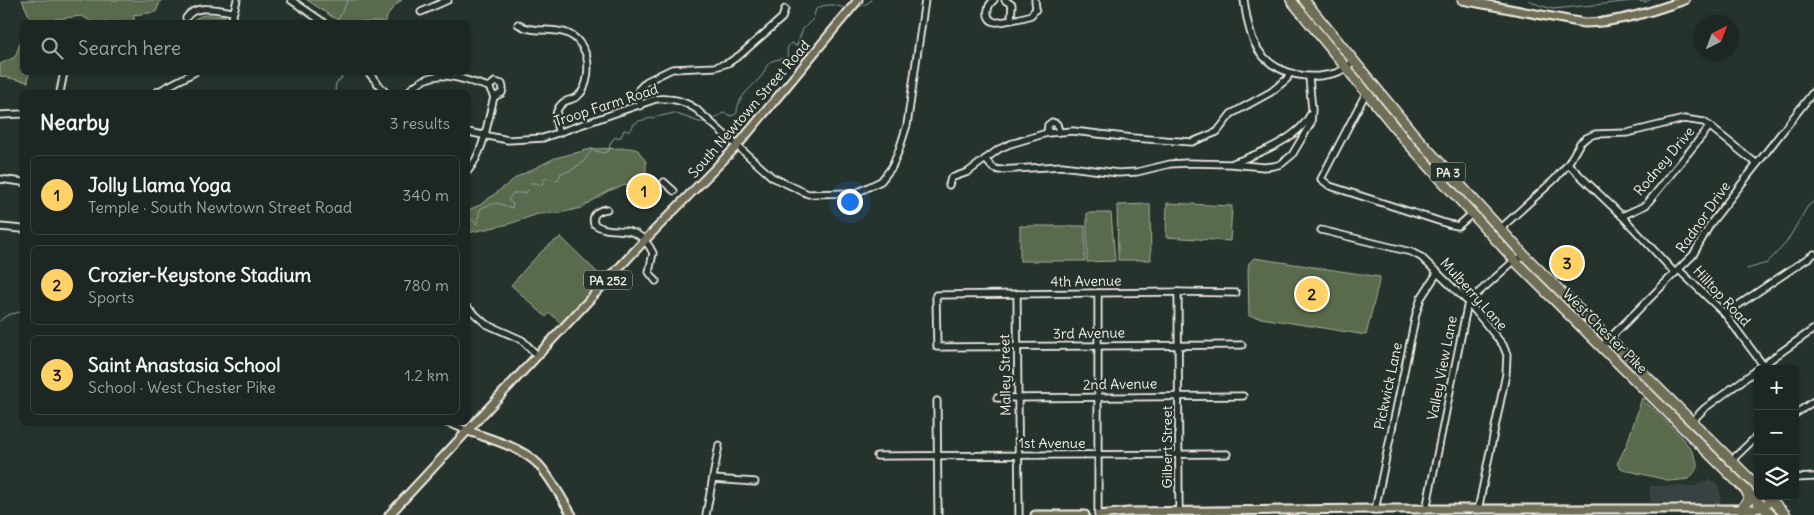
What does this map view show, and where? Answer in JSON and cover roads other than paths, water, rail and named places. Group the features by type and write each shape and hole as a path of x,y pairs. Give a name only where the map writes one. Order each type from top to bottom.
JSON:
{"highway":[{"name":"West Chester Pike","path":"1291,0 1405,140 1472,214 1601,347 1771,515"},
{"name":"West Chester Pike","path":"1304,0 1422,144 1525,256 1754,483"},
{"path":"1741,509 1748,500 1747,491"},
{"path":"1773,500 1786,515"}],"main road":[{"name":"South Newtown Street Road","path":"389,515 466,430 644,241 737,146 858,0"},
{"path":"1462,0 1584,23 1616,20 1685,0"},
{"path":"466,430 522,452 537,463 550,479 572,515"},
{"path":"1099,515 1179,512 1230,513 1375,510 1631,512 1741,509 1764,507 1769,500"},
{"path":"1035,515 1085,515"}],"street":[{"path":"231,20 237,0"},
{"path":"291,0 320,20"},
{"path":"421,12 448,0"},
{"name":"Troop Farm Road","path":"470,133 484,137 508,140 543,138 656,99 669,98 684,101 696,109 772,178 808,194 856,193 881,181 892,168 907,125 926,0"},
{"path":"994,0 988,7 987,12 991,20 995,22 1031,15 1037,6 1035,0"},
{"path":"1005,0 1012,5 1012,19"},
{"path":"1244,0 1251,35 1255,45 1271,64 1289,74 1309,77 1338,73 1346,69 1353,61"},
{"path":"640,106 638,89 646,81 672,69 715,67 728,63 740,55 782,18 786,8"},
{"path":"186,18 191,12 201,9 234,12"},
{"path":"518,24 524,28 561,31 572,36 585,52 588,62 584,85 578,96 564,102 556,113 555,118 559,133"},
{"path":"949,185 951,178 968,172 1010,144 1048,132 1073,130 1134,138 1192,142 1217,132 1231,114 1272,91 1287,79 1289,74"},
{"path":"60,90 63,75"},
{"path":"161,90 189,75"},
{"path":"371,75 383,90"},
{"path":"410,90 425,78 437,75 489,87 494,96 481,150 470,168"},
{"path":"985,159 993,168 999,170 1062,166 1118,174 1137,172 1170,164 1231,164 1264,167 1282,164 1298,147 1311,123 1309,77"},
{"path":"489,87 495,82 502,84 502,93 494,96"},
{"name":"Radnor Drive","path":"1601,347 1693,255 1711,223 1814,91"},
{"path":"1366,93 1321,179 1330,186 1448,224 1458,226 1472,214"},
{"path":"1231,164 1259,153 1296,132 1305,124 1312,112"},
{"path":"0,115 20,114"},
{"path":"1500,229 1555,179 1568,164 1580,143 1595,134 1627,133 1684,119 1704,122 1757,164"},
{"path":"1048,132 1048,125 1052,122 1057,124 1059,131"},
{"name":"Rodney Drive","path":"1622,216 1646,205 1710,126"},
{"path":"1568,164 1622,216"},
{"path":"0,179 20,182"},
{"path":"664,182 674,191"},
{"path":"607,209 596,212 593,220 594,224 600,228 630,231 644,241 653,253 649,272 656,281"},
{"name":"Hilltop Road","path":"1622,216 1677,271 1725,314 1757,365"},
{"path":"0,227 20,229"},
{"name":"Mulberry Lane","path":"1321,230 1411,252 1421,257 1468,302 1503,345 1508,364 1478,510"},
{"path":"1725,314 1814,254"},
{"name":"Valley View Lane","path":"1426,510 1468,302 1515,260 1525,256"},
{"name":"Pickwick Lane","path":"1375,510 1416,314 1421,298 1438,272"},
{"name":"Gilbert Street","path":"1178,292 1179,512"},
{"path":"1098,293 1099,515"},
{"name":"4th Avenue","path":"937,347 936,295 1236,293"},
{"name":"Malley Street","path":"1016,294 1019,515"},
{"path":"470,310 486,324 522,340 537,355"},
{"path":"1763,365 1814,329"},
{"name":"3rd Avenue","path":"937,347 1242,345"},
{"path":"1691,422 1705,408 1754,372"},
{"name":"2nd Avenue","path":"997,398 1243,396"},
{"path":"937,401 938,515"},
{"path":"1799,411 1814,401"},
{"path":"453,425 466,430"},
{"path":"1731,461 1754,439"},
{"path":"706,515 719,445"},
{"name":"1st Avenue","path":"877,456 1227,454"},
{"path":"1799,478 1814,477"},
{"path":"714,479 755,482"}],"waterway":[{"path":"338,20 348,0"},
{"path":"854,11 871,0"},
{"path":"1529,0 1553,9 1634,1 1645,2 1650,0"},
{"path":"713,120 723,113 732,116 737,113 743,96 763,74 768,64 774,60 787,58 789,45 793,43 795,46 797,45 803,29 813,19 816,9 831,5 846,9"},
{"path":"335,90 336,83 341,79 341,75"},
{"path":"530,183 536,183 541,186 545,178 558,180 561,173 570,171 583,162 592,150 604,153 609,151 610,144 614,138 621,137 624,130 630,131 634,124 639,121 674,113 699,122 705,122"},
{"path":"470,219 477,224 480,210 483,207 497,203 512,208 513,204 508,200 513,193 525,193 529,190"},
{"path":"1747,269 1767,263 1786,243 1808,206 1814,201"},
{"path":"0,321 7,315 20,312"}],"place":[{"name":"Jolly Llama Yoga","path":"644,191"},
{"name":"Saint Anastasia School","path":"1567,263"},
{"name":"Crozier-Keystone Stadium","path":"1312,294"}]}
